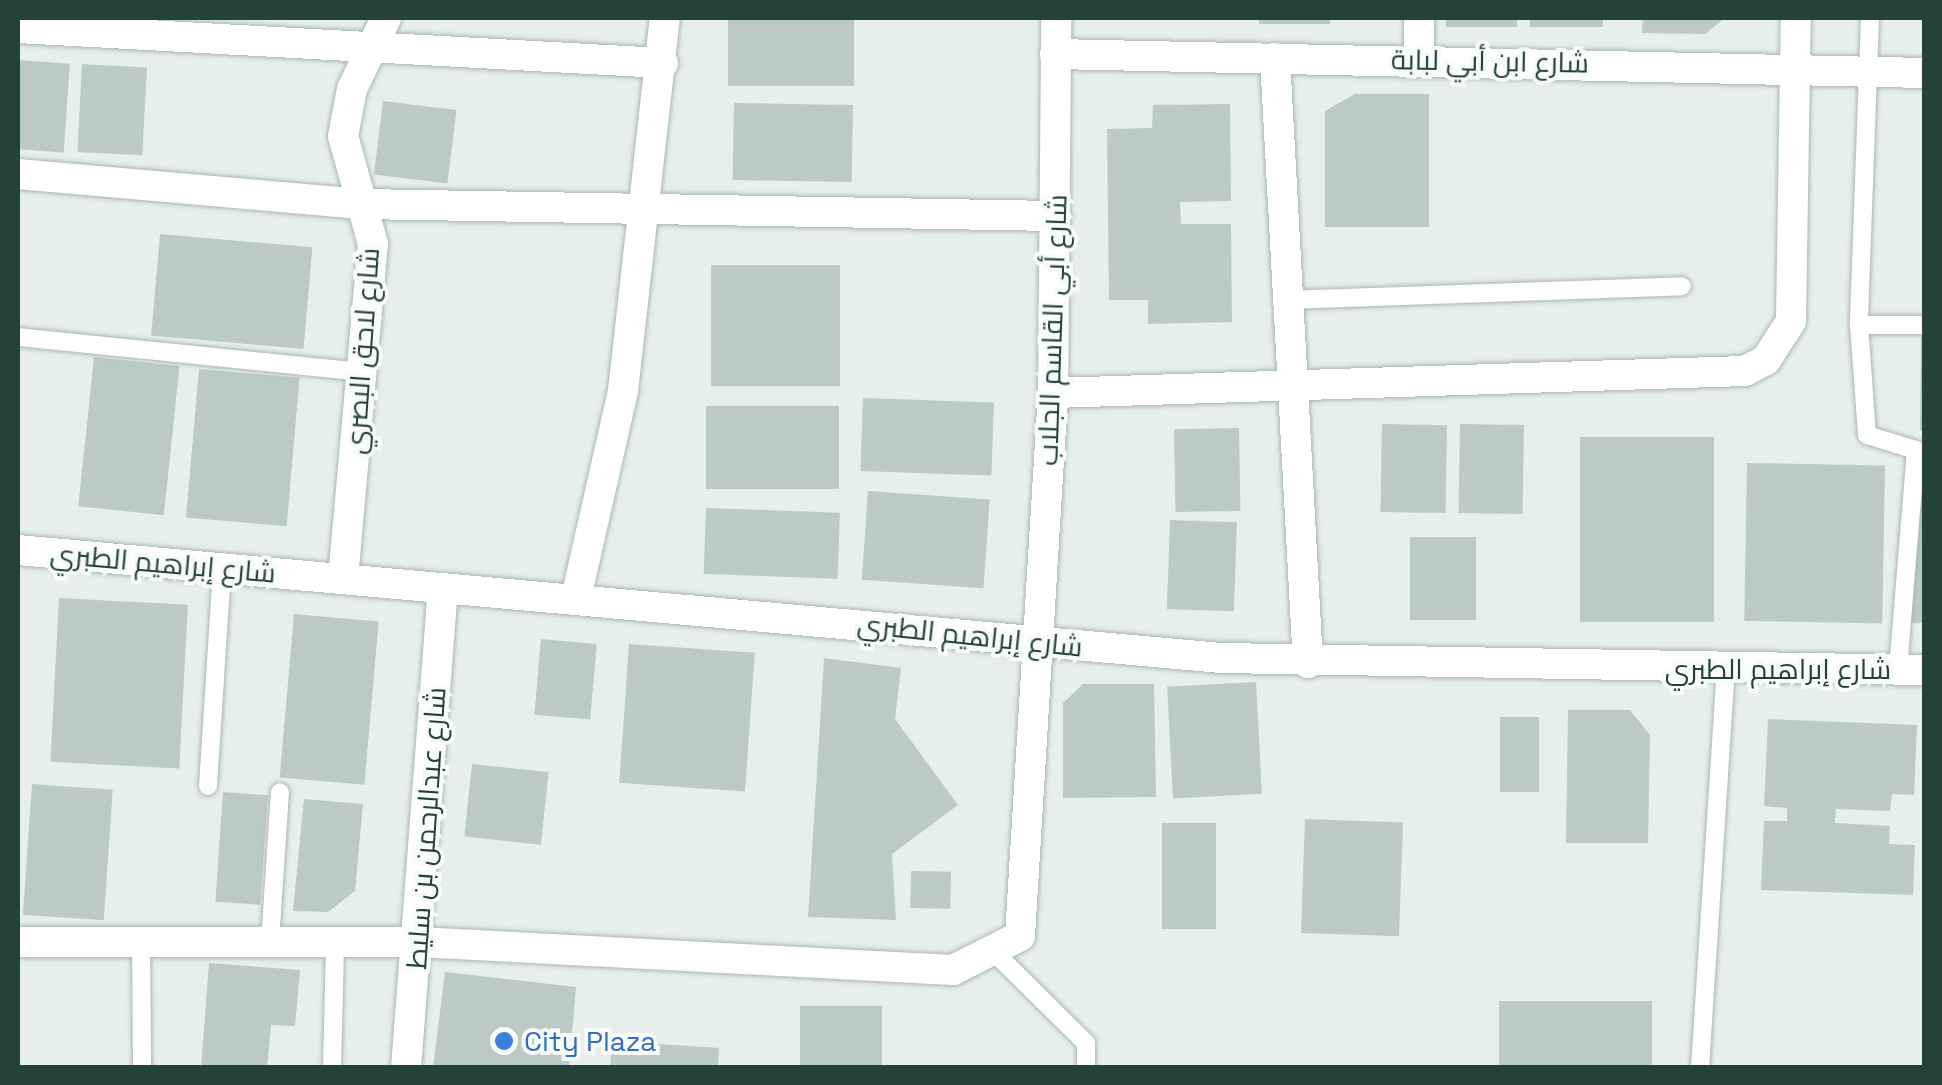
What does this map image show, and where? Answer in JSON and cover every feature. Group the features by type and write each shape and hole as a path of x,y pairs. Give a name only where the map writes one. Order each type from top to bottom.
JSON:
{"street":[{"name":"شارع لاحق البصري","path":"343,578 373,244 344,136 352,90 376,48 386,18"},
{"path":"576,598 623,391 663,63 665,18"},
{"name":"شارع أبي القاسم الجلاب","path":"996,954 1020,936 1053,393 1056,18"},
{"path":"1419,18 1419,60"},
{"path":"1053,393 1722,374 1766,360 1791,321 1796,18"},
{"path":"18,28 156,27 376,48 663,63"},
{"name":"شارع ابن أبي لبابة","path":"1056,54 1795,66 1868,73 1924,73"},
{"path":"1275,58 1308,663"},
{"path":"18,174 360,204 1056,216"},
{"name":"شارع إبراهيم الطبري","path":"18,550 1308,663 1911,670"},
{"name":"شارع عبدالرحمن بن سليط","path":"406,1068 443,588"},
{"path":"18,942 418,942 953,970 996,954"}],"lane":[{"path":"1870,18 1860,325 1867,435 1920,449 1911,670"},
{"path":"1288,300 1682,286"},
{"path":"1860,325 1924,325"},
{"path":"18,337 362,372"},
{"path":"208,786 222,568"},
{"path":"1700,1068 1726,669"},
{"path":"270,942 280,792"},
{"path":"141,942 142,1068"},
{"path":"332,1068 335,942"},
{"path":"996,954 1086,1043 1086,1068"}],"building":[{"path":"728,18 854,18 854,86 728,86"},
{"path":"1259,18 1330,18 1330,24 1259,24"},
{"path":"1446,18 1517,18 1517,27 1446,27"},
{"path":"1530,18 1603,18 1603,27 1530,27"},
{"path":"1643,18 1725,18 1705,34 1642,33"},
{"path":"18,60 70,64 64,152 18,149"},
{"path":"82,64 147,67 142,155 77,152"},
{"path":"1355,94 1429,94 1429,227 1325,227 1325,111"},
{"path":"383,101 456,110 447,183 374,174"},
{"path":"734,103 853,105 852,182 733,180"},
{"path":"1230,104 1231,201 1180,202 1181,224 1231,224 1232,322 1148,324 1148,300 1109,300 1107,129 1152,128 1153,105"},
{"path":"160,234 312,247 304,349 151,336"},
{"path":"711,265 840,265 840,386 711,386"},
{"path":"1924,329 1924,431 1920,431"},
{"path":"94,357 180,366 164,515 78,506"},
{"path":"199,369 300,378 287,526 186,517"},
{"path":"863,398 994,403 991,476 860,471"},
{"path":"706,406 839,406 839,489 706,489"},
{"path":"1382,424 1447,425 1445,513 1380,512"},
{"path":"1460,424 1524,425 1522,514 1458,513"},
{"path":"1239,428 1240,511 1175,512 1174,429"},
{"path":"1580,437 1714,437 1714,622 1580,622"},
{"path":"1924,451 1924,623 1909,623"},
{"path":"1747,463 1885,465 1882,623 1744,621"},
{"path":"868,491 990,500 983,588 862,580"},
{"path":"706,508 840,513 838,579 704,574"},
{"path":"1170,520 1237,522 1234,611 1167,609"},
{"path":"1410,537 1476,537 1476,620 1410,620"},
{"path":"59,598 188,605 179,769 50,762"},
{"path":"294,614 379,621 364,785 280,777"},
{"path":"541,639 597,644 590,720 534,715"},
{"path":"629,644 755,653 745,791 619,783"},
{"path":"824,658 901,668 895,719 958,805 892,854 896,920 808,917"},
{"path":"1256,682 1262,794 1173,799 1167,687"},
{"path":"1083,684 1154,684 1156,797 1063,798 1063,703"},
{"path":"1568,710 1630,710 1650,735 1648,843 1566,843"},
{"path":"1500,717 1539,717 1539,792 1500,792"},
{"path":"1768,719 1917,725 1914,795 1892,794 1890,811 1836,809 1835,823 1890,826 1889,844 1915,845 1913,895 1761,890 1764,821 1787,821 1787,808 1764,806"},
{"path":"472,764 549,772 541,845 464,837"},
{"path":"32,784 113,790 104,920 23,915"},
{"path":"223,792 268,795 260,905 215,902"},
{"path":"304,799 363,804 355,891 328,912 293,911"},
{"path":"1305,819 1403,822 1399,936 1301,933"},
{"path":"1162,823 1216,823 1216,929 1162,929"},
{"path":"911,871 951,872 950,909 910,908"},
{"path":"209,963 300,970 295,1026 271,1025 267,1068 201,1068"},
{"name":"City Plaza","path":"445,972 576,987 569,1068 433,1068"},
{"path":"1499,1001 1652,1001 1652,1068 1499,1068"},
{"path":"800,1006 882,1006 882,1068 800,1068"},
{"path":"612,1041 719,1048 718,1068 610,1068"}],"place":[{"name":"City Plaza","path":"504,1041"}]}
